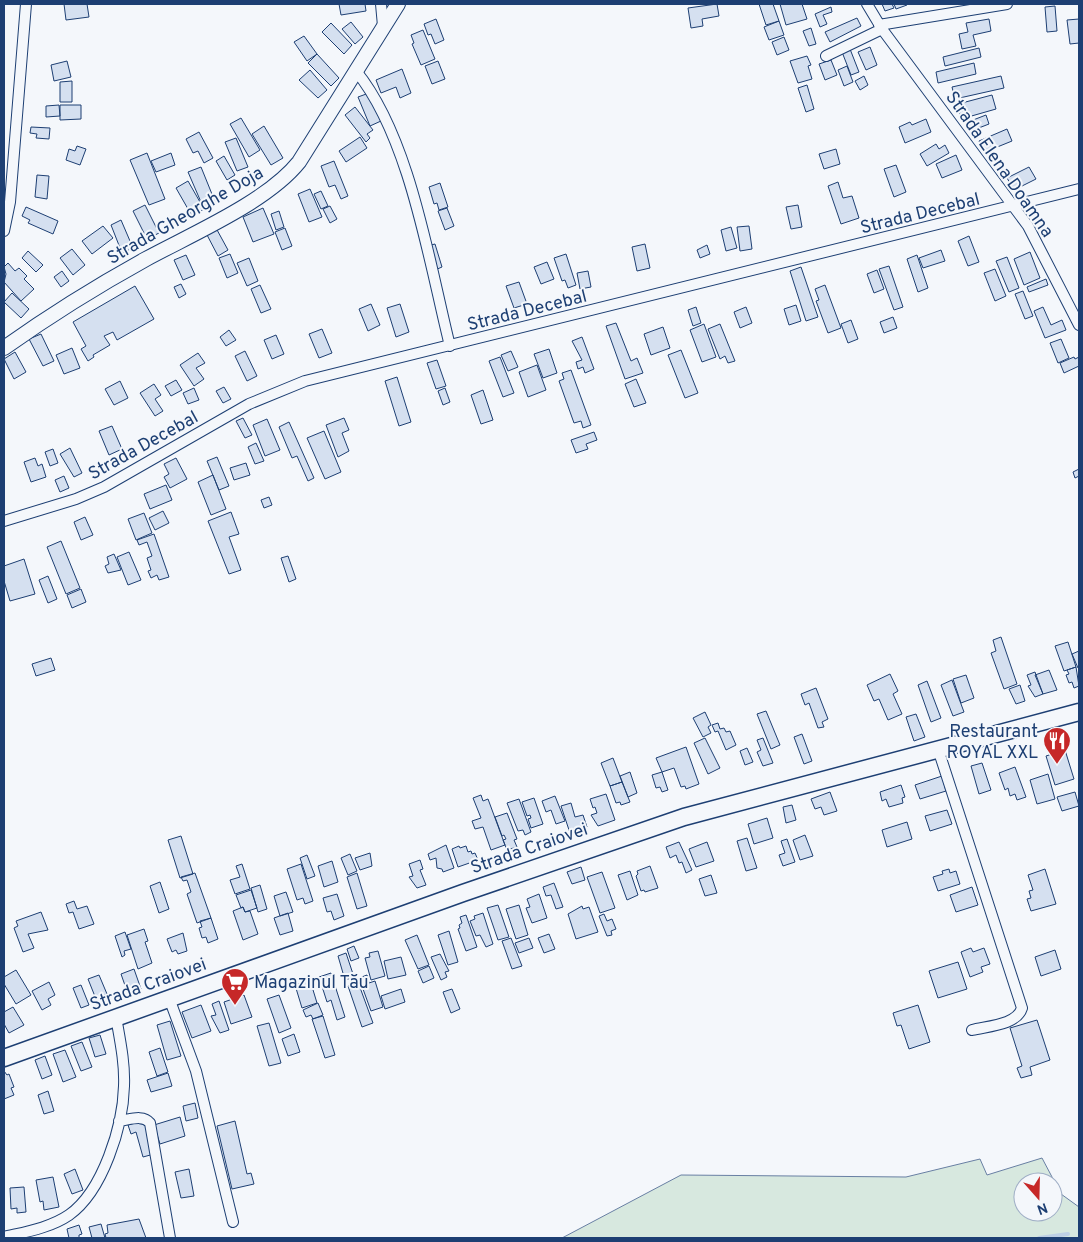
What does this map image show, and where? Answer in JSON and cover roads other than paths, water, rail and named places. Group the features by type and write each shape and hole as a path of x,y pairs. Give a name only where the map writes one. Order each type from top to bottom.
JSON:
{"main road":[{"name":"Strada Craiovei","path":"4,1058 578,852 684,817 1079,712"}],"street":[{"path":"4,230 10,202 26,4"},
{"path":"381,4 383,26"},
{"name":"Strada Gheorghe Doja","path":"4,348 78,300 253,200 282,180 299,162 398,4"},
{"name":"Strada Elena Doamna","path":"867,4 880,27 1013,207 1040,248 1079,326"},
{"path":"826,56 880,27 1007,4"},
{"path":"356,71 374,96 402,160 412,192 450,346"},
{"name":"Strada Decebal","path":"4,521 76,499 104,487 271,394 305,382 1079,189"},
{"path":"938,749 1022,1008 1020,1015 1014,1020 972,1030"},
{"path":"169,998 196,1071 233,1222"},
{"path":"4,1237 52,1223 67,1216 80,1206 99,1179 119,1122 124,1084 122,1046 116,1017"},
{"path":"119,1122 142,1118 150,1123 170,1238"}],"waterway":[{"path":"1039,1238 1068,1234"}],"place":[{"name":"Restaurant ROYAL XXL","path":"1057,765"},
{"name":"Magazinul Tău","path":"235,1006"}]}
